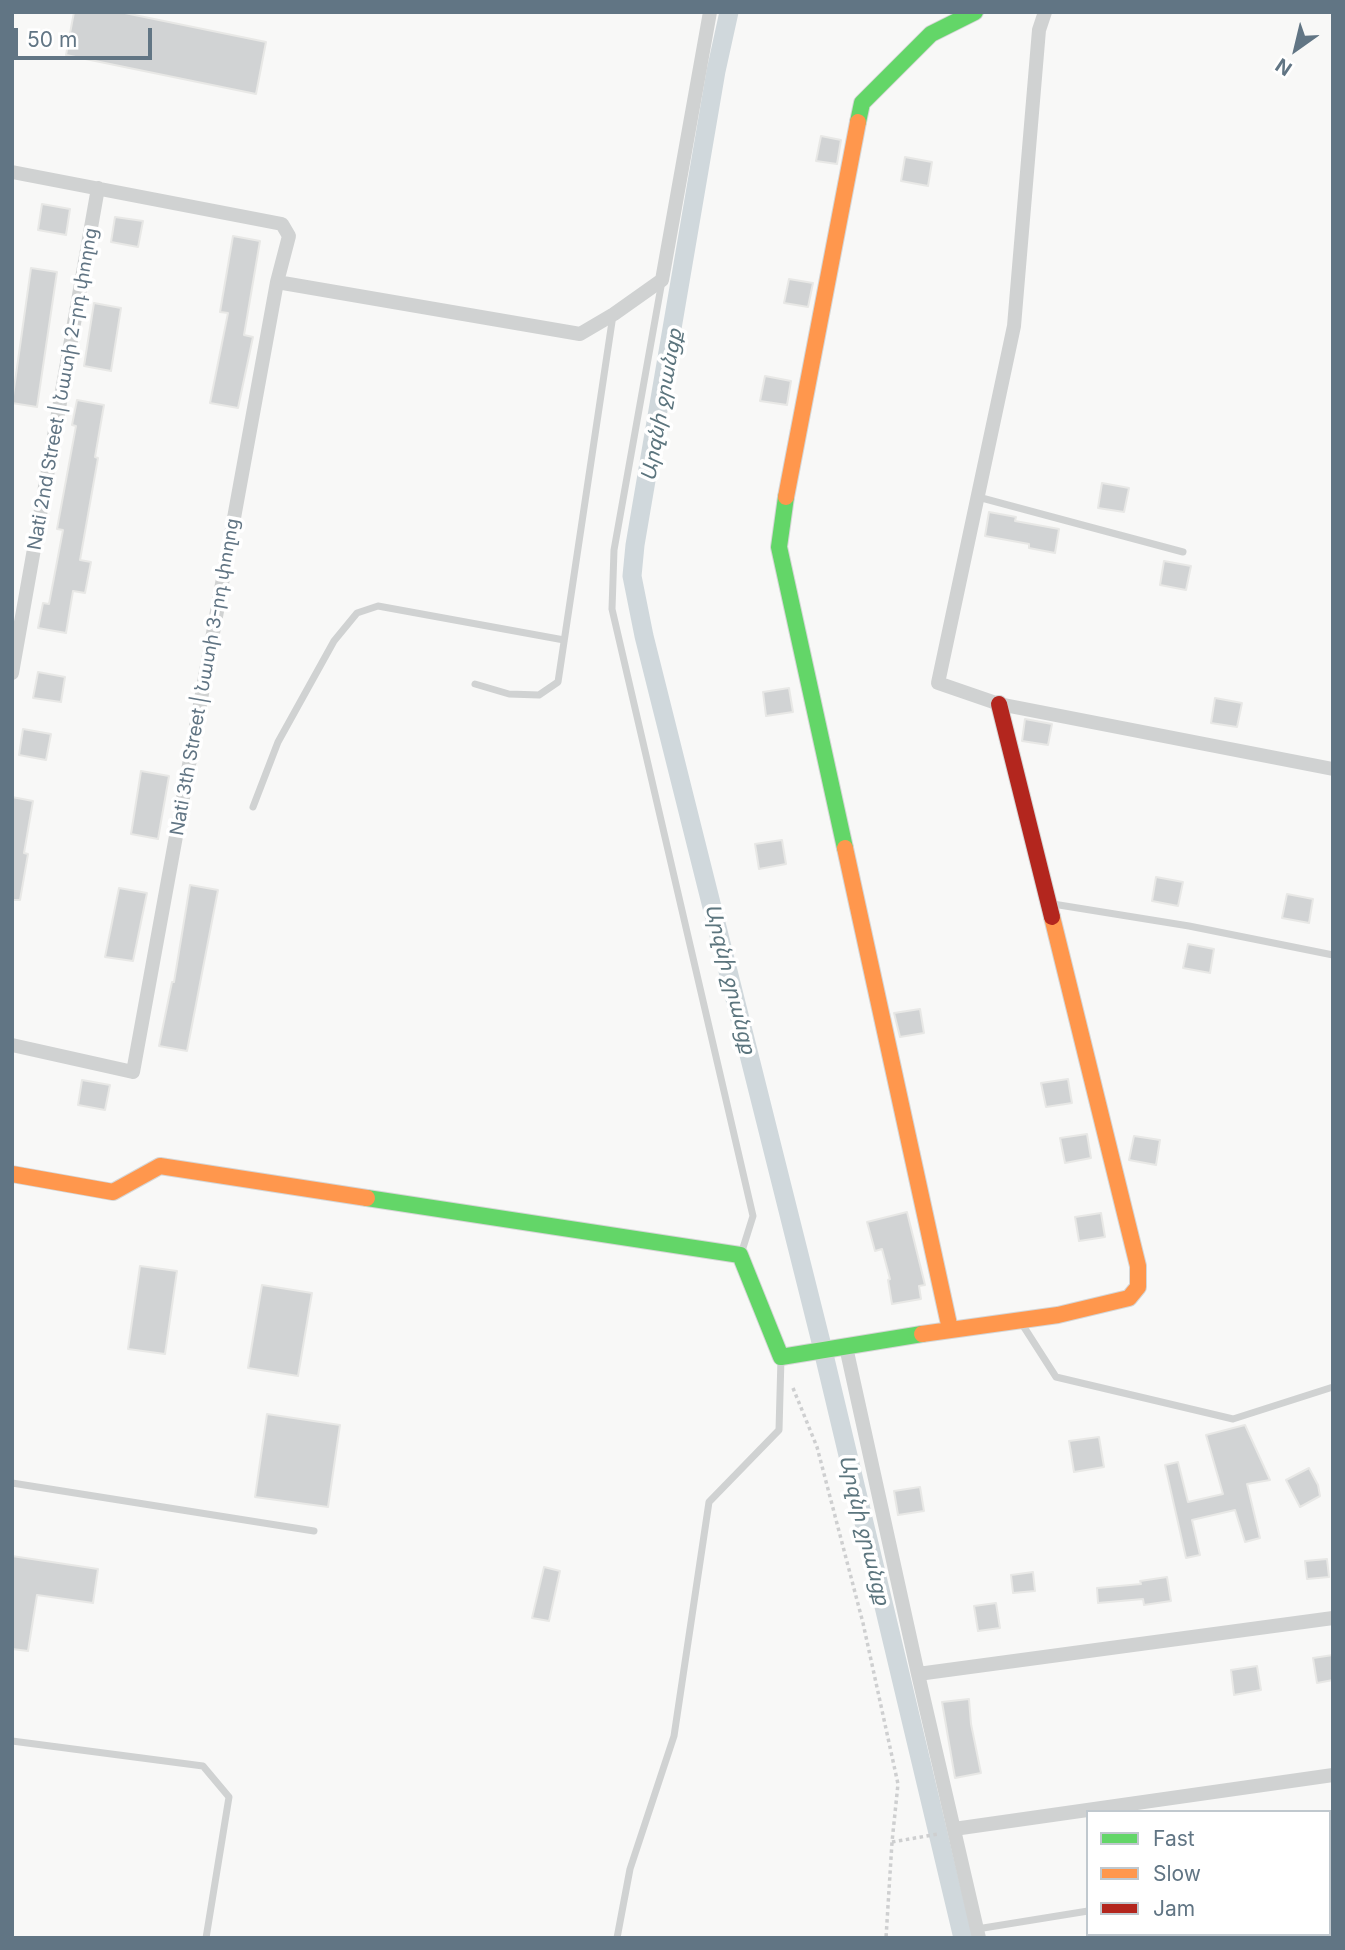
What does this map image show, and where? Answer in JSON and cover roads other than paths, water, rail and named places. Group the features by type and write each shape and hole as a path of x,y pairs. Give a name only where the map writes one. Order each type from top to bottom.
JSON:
{"street":[{"path":"277,282 580,334 614,314 662,280 710,12"},
{"path":"950,1329 779,547 790,469 862,103 932,34 975,12"},
{"path":"1045,12 1039,30 1014,326 938,683 999,704 1333,769"},
{"name":"Nati 3th Street | Նատի 3-րդ փողոց","path":"12,172 282,224 289,236 277,282 133,1072 12,1045"},
{"name":"Nati 2nd Street | Նատի 2-րդ փողոց","path":"12,673 98,188"},
{"path":"12,1174 113,1192 160,1166 740,1255 781,1357 950,1329 1058,1315 1129,1298 1138,1287 1138,1266 999,704"},
{"path":"838,1348 918,1674 949,1830 978,1933"},
{"path":"918,1674 1333,1618"},
{"path":"1089,1810 1333,1775"},
{"path":"949,1830 1086,1810"}],"lane":[{"path":"662,280 614,550 612,610 753,1216 740,1255"},
{"path":"475,684 509,694 539,695 558,681 614,314"},
{"path":"978,496 1183,552"},
{"path":"253,807 278,742 334,641 357,614 378,606 564,640"},
{"path":"1048,903 1189,926 1333,955"},
{"path":"1020,1320 1056,1377 1233,1419 1333,1387"},
{"path":"617,1938 630,1869 674,1736 709,1503 779,1430 781,1357"},
{"path":"12,1483 314,1531"},
{"path":"12,1741 202,1766 229,1797 206,1938"},
{"path":"978,1933 1086,1911"}],"waterway":[{"name":"Արզնի ջրանցք","path":"729,12 716,71 635,545 632,576 644,636 821,1342 963,1938"}]}
